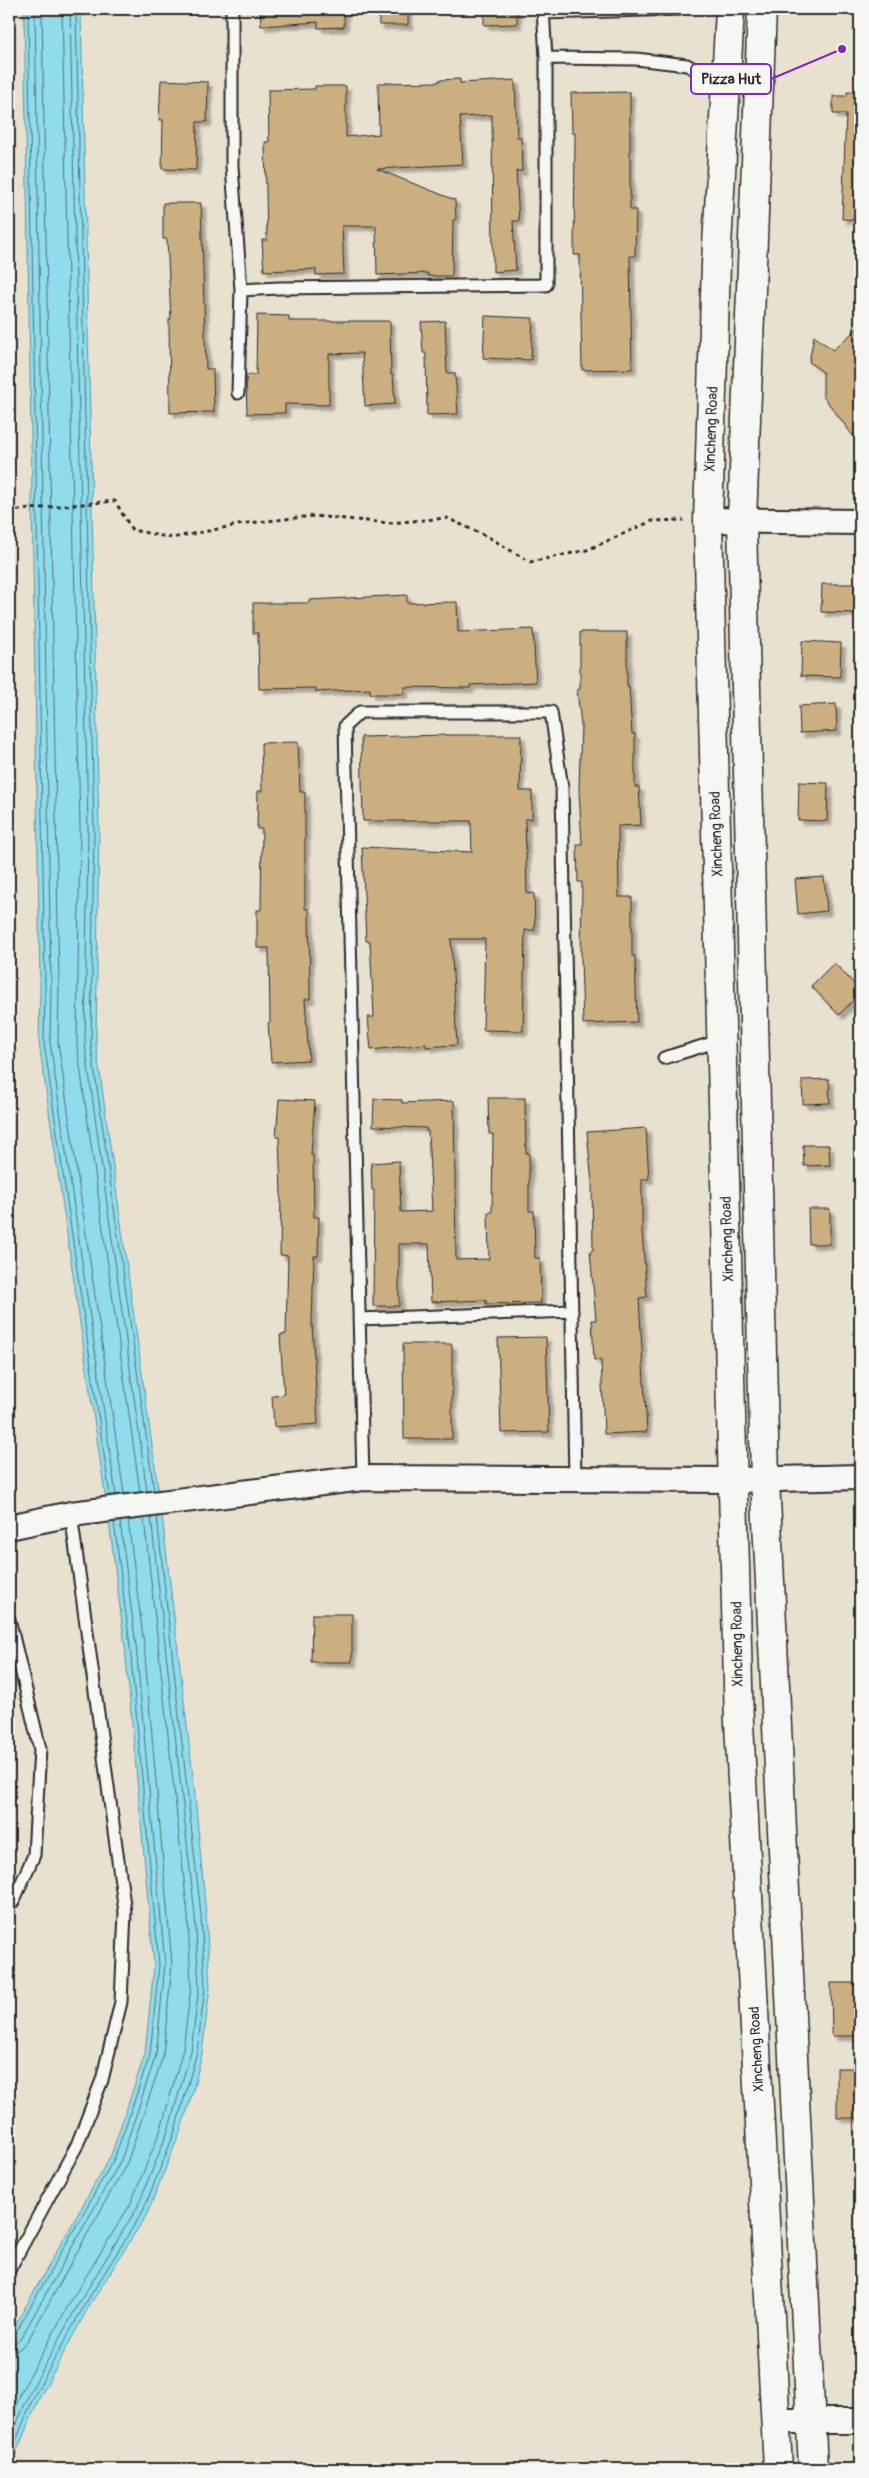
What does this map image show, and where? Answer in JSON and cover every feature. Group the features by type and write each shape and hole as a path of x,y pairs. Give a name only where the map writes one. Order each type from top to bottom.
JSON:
{"main road":[{"name":"Xincheng Road","path":"730,9 716,264 708,520 739,1723 778,2469"},
{"path":"762,9 742,521 765,1479 813,2469"}],"street":[{"path":"708,520 860,522"},
{"path":"9,1528 71,1514 363,1478 733,1480 860,1477"},
{"path":"776,2421 860,2421"}],"lane":[{"path":"232,9 232,166 241,290 238,393"},
{"path":"241,290 546,285 546,58 543,11 679,9"},
{"path":"546,58 636,59 687,65 726,86"},
{"path":"363,1478 345,726 360,712 551,712 562,788 575,1479"},
{"path":"664,1058 722,1040"},
{"path":"359,1319 572,1311"},
{"path":"9,2270 77,2145 102,2080 120,2002 124,1912 71,1514"},
{"path":"9,1619 40,1749 34,1855 13,1902 9,1904"}],"path":[{"path":"9,511 115,501 132,530 172,538 248,523 314,516 389,523 448,518 490,538 530,562 587,550 652,521 708,520"}],"water":[{"path":"24,9 81,9 99,827 96,1045 163,1524 194,1785 206,1914 210,1987 202,2053 192,2095 179,2135 147,2214 88,2308 39,2399 9,2469 9,2336 111,2155 145,2054 154,1966 125,1647 109,1521 39,1043 40,987"}],"building":[{"path":"260,9 344,9 344,27 318,28 318,22 261,26"},
{"path":"379,9 408,9 408,25 379,25"},
{"path":"484,9 517,9 517,24 484,25"},
{"path":"460,79 460,83 515,80 517,137 521,137 522,171 516,171 519,221 513,221 516,270 493,272 492,115 460,117 463,164 377,169 455,200 456,219 453,220 452,276 428,276 428,273 377,275 376,226 342,226 344,274 316,275 316,269 264,271 262,240 267,240 265,142 269,142 268,90 315,89 315,86 346,86 346,137 379,134 378,83 439,82 439,80"},
{"path":"161,80 208,82 207,122 197,122 196,170 162,169 163,120 159,120"},
{"path":"630,92 630,210 636,210 635,256 630,256 632,369 582,370 580,255 574,255 575,133 572,133 571,93"},
{"path":"847,92 860,92 860,220 842,219 846,114 833,114 833,96 847,96"},
{"path":"163,203 201,203 206,369 213,369 214,412 170,413 169,319 171,319 167,239 163,239"},
{"path":"257,315 289,316 289,321 390,321 391,375 393,375 395,404 365,406 362,353 329,354 329,405 285,404 285,413 247,414 246,375 256,375"},
{"path":"485,316 533,318 531,360 483,358"},
{"path":"445,321 447,373 455,373 458,414 427,415 426,353 423,353 421,322"},
{"path":"860,326 860,445 823,396 823,372 809,362 814,336 833,350"},
{"path":"822,584 857,584 856,613 821,612"},
{"path":"407,595 407,603 457,602 458,632 533,629 536,682 470,685 470,688 404,687 404,694 370,694 370,689 316,692 316,688 259,689 258,633 253,633 253,603 309,603 309,600"},
{"path":"580,632 627,632 627,687 629,686 632,734 635,734 635,787 639,787 641,825 618,826 619,897 632,897 632,956 635,956 637,1022 583,1024 581,957 582,882 578,882 577,844 582,844 579,790 581,725 577,690 580,689"},
{"path":"802,641 841,643 840,677 801,676"},
{"path":"836,704 837,731 800,733 799,706"},
{"path":"521,735 520,791 532,791 532,819 525,819 527,894 534,893 535,930 525,930 523,1031 483,1030 485,939 451,939 457,1045 426,1047 426,1044 371,1050 368,1017 374,1017 370,941 366,941 362,847 472,852 471,821 363,821 361,737"},
{"path":"298,742 300,792 305,792 305,909 309,909 310,999 305,999 309,1060 271,1062 268,1023 270,1022 269,948 257,948 257,910 261,910 262,829 257,829 258,791 262,791 261,743"},
{"path":"799,782 828,783 827,821 798,820"},
{"path":"824,877 827,911 798,914 795,879"},
{"path":"834,963 860,990 860,993 839,1015 811,986"},
{"path":"829,1079 830,1103 803,1104 802,1080"},
{"path":"488,1098 525,1098 526,1153 529,1153 529,1211 534,1211 535,1258 540,1258 541,1303 486,1304 486,1300 431,1302 429,1244 399,1244 399,1306 373,1306 374,1190 372,1190 371,1163 399,1161 401,1212 432,1211 428,1131 426,1131 426,1128 373,1126 374,1099 402,1100 402,1103 454,1101 456,1260 489,1259 488,1212 492,1212 493,1134 489,1134"},
{"path":"279,1099 315,1101 311,1155 313,1155 314,1217 319,1217 318,1256 314,1256 312,1324 318,1424 274,1427 272,1396 284,1395 280,1335 286,1334 288,1256 280,1255 281,1193 279,1137 276,1137"},
{"path":"646,1128 649,1179 642,1179 642,1232 647,1297 639,1298 647,1432 604,1434 601,1360 594,1360 592,1320 596,1320 590,1251 593,1250 592,1183 587,1132"},
{"path":"803,1145 829,1145 830,1165 804,1166"},
{"path":"808,1209 830,1209 830,1244 809,1244"},
{"path":"546,1337 549,1432 501,1433 498,1338"},
{"path":"403,1344 452,1344 452,1439 404,1439"},
{"path":"312,1614 352,1614 352,1662 311,1662"},
{"path":"831,1983 860,1983 860,2036 832,2036"},
{"path":"837,2068 860,2068 860,2118 837,2118"}],"place":[{"name":"Pizza Hut","path":"842,49"}]}
